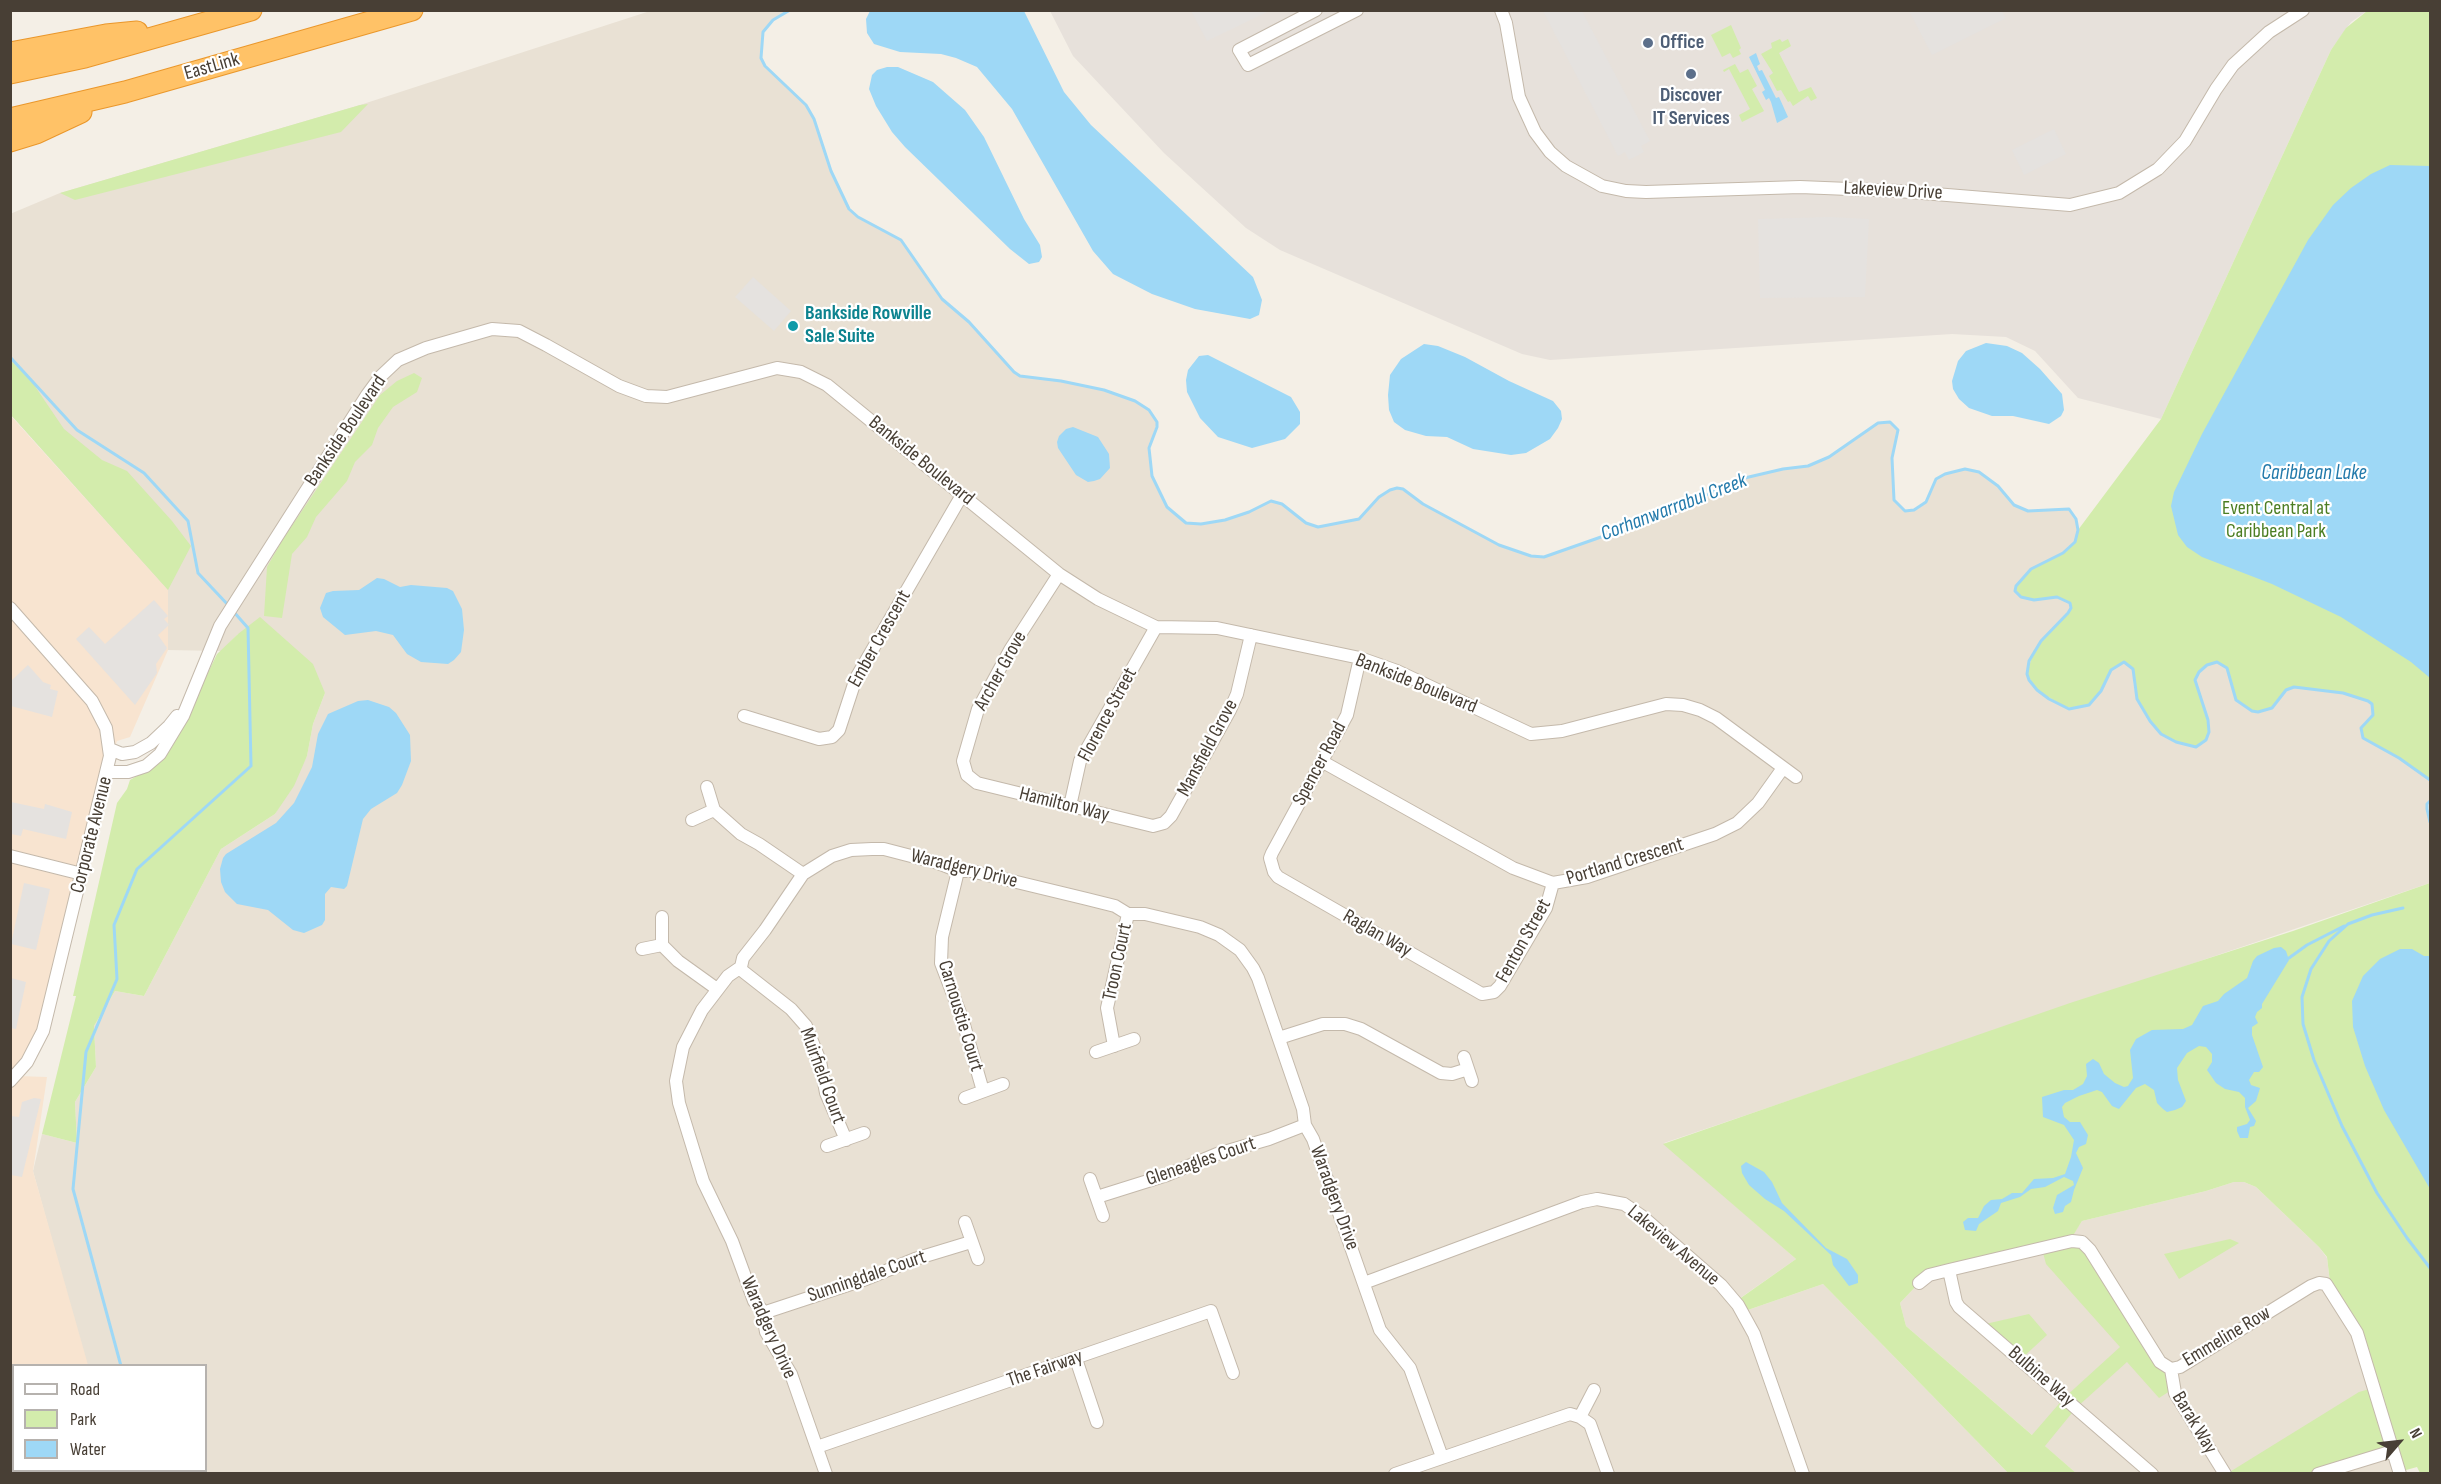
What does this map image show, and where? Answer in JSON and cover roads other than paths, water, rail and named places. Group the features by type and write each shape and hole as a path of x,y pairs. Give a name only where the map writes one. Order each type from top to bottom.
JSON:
{"highway":[{"path":"10,73 85,57 251,10"},
{"name":"EastLink","path":"10,119 125,92 412,10"},
{"path":"10,53 106,35 185,28"},
{"path":"10,141 36,133 125,92"}],"street":[{"path":"1324,27 1316,11 1239,50 1248,65 1324,27 1357,10"},
{"name":"Lakeview Drive","path":"1502,10 1507,17 1519,97 1534,132 1550,152 1566,166 1602,186 1646,192 1790,187 1887,190 2070,205 2119,193 2142,180 2167,161 2185,141 2216,88 2233,65 2269,32 2303,10"},
{"name":"Bankside Boulevard","path":"107,772 128,772 146,766 160,754 183,716 220,626 381,376 399,360 426,348 492,329 519,332 619,386 646,396 667,397 777,368 801,372 827,385 1059,574 1098,599 1156,627 1217,628 1360,658 1397,671 1531,734 1562,731 1666,704 1683,705 1716,718 1796,777"},
{"name":"Ember Crescent","path":"744,716 819,739 832,737 839,730 856,678 962,495"},
{"name":"Archer Grove","path":"966,775 963,761 978,709 1011,650 1059,574"},
{"name":"Corporate Avenue","path":"10,608 92,700 106,728 110,749 107,772 43,1031 27,1062 10,1081"},
{"name":"Florence Street","path":"1070,806 1080,761 1156,627"},
{"name":"Mansfield Grove","path":"1164,824 1171,816 1230,710 1237,694 1251,635"},
{"name":"Spencer Road","path":"1271,866 1272,853 1347,715 1360,658"},
{"name":"Bankside Boulevard","path":"110,749 127,754 151,743 169,726 191,696"},
{"name":"Portland Crescent","path":"1323,762 1513,868 1552,883 1587,877 1715,834 1737,823 1758,803 1784,768"},
{"name":"Hamilton Way","path":"966,775 978,783 1070,806 1153,826 1164,824"},
{"path":"707,787 714,810 741,834 803,874"},
{"path":"692,820 714,810"},
{"name":"Waradgery Drive","path":"826,1473 789,1370 766,1332 763,1313 752,1296 732,1241 703,1181 677,1095 677,1067 683,1047 698,1017 728,976 740,969 744,958 803,874 832,856 851,850 872,849 884,849 958,871 987,874 1115,906 1128,914 1145,914 1200,927 1219,935 1233,945 1253,968 1303,1109 1305,1125 1313,1139 1383,1336 1404,1360 1416,1380 1442,1457"},
{"path":"10,856 82,874"},
{"name":"Raglan Way","path":"1271,866 1278,877 1475,992 1488,994"},
{"name":"Carnoustie Court","path":"958,871 942,937 941,963 962,1018 983,1091"},
{"name":"Fenton Street","path":"1488,994 1500,986 1546,908 1552,883"},
{"name":"Troon Court","path":"1114,1046 1108,1017 1108,998 1128,914"},
{"path":"662,917 662,945 678,961 717,989"},
{"path":"642,949 662,945"},
{"name":"Muirfield Court","path":"740,969 791,1009 806,1026 817,1051 826,1093 846,1140"},
{"path":"1279,1038 1323,1024 1345,1024 1361,1029 1441,1073 1452,1074 1468,1069"},
{"path":"1096,1053 1134,1040"},
{"name":"Carnoustie Court","path":"965,1098 1003,1084"},
{"name":"Gleneagles Court","path":"1097,1197 1167,1175 1217,1154 1269,1139 1305,1125"},
{"name":"Muirfield Court","path":"826,1146 864,1133"},
{"path":"1090,1179 1103,1216"},
{"name":"Lakeview Avenue","path":"1364,1283 1582,1202 1597,1199 1624,1204 1643,1217 1721,1285 1738,1305 1757,1340 1803,1473"},
{"path":"964,1222 978,1259"},
{"name":"Emmeline Row","path":"1919,1283 1929,1275 2072,1241 2082,1242 2090,1250 2160,1362 2171,1369 2180,1367 2311,1286 2322,1283 2329,1287 2357,1333 2400,1473"},
{"name":"Sunningdale Court","path":"763,1313 866,1279 915,1259 971,1242"},
{"name":"Bulbine Way","path":"1949,1270 1959,1307 2152,1473"},
{"name":"The Fairway","path":"817,1447 1211,1311 1233,1373"},
{"path":"1076,1359 1097,1422"},
{"name":"Barak Way","path":"2171,1369 2175,1394 2225,1473"},
{"path":"1580,1417 1594,1390"},
{"path":"1395,1473 1412,1471 1442,1457 1570,1414 1590,1424 1608,1473"},
{"path":"2318,1473 2393,1451"}],"water":[{"path":"870,11 1024,11 1064,92 1091,125 1253,277 1262,300 1259,315 1250,319 1195,309 1152,294 1113,274 1093,251 1012,109 977,67 941,54 900,52 874,44 867,33 866,19"},
{"path":"1756,53 1760,64 1757,66 1759,71 1762,70 1776,98 1779,97 1788,117 1777,123 1771,102 1769,98 1766,100 1762,92 1765,90 1749,57"},
{"path":"898,67 933,82 965,110 984,137 1024,219 1040,245 1042,257 1039,262 1029,264 1010,249 892,132 876,106 869,89 872,75 877,70"},
{"name":"Caribbean Lake","path":"2390,165 2430,166 2430,678 2411,662 2341,617 2272,584 2202,557 2187,547 2178,535 2171,506 2174,492 2202,434 2308,240 2333,205 2351,188 2371,174"},
{"path":"1986,343 2007,346 2022,353 2040,369 2062,394 2064,410 2061,416 2049,424 2013,416 1992,416 1969,408 1959,399 1953,389 1952,381 1958,361 1966,351"},
{"path":"1424,344 1438,346 1465,357 1553,401 1561,411 1562,419 1558,428 1550,439 1526,453 1511,455 1473,449 1447,437 1426,436 1405,430 1394,422 1389,410 1390,375 1401,359"},
{"path":"1208,355 1291,397 1300,412 1300,424 1285,439 1252,448 1218,437 1200,418 1187,392 1188,370 1199,356"},
{"path":"1073,427 1098,437 1109,454 1110,468 1100,479 1088,482 1076,475 1058,448 1059,436 1066,429"},
{"path":"377,578 400,587 411,585 447,588 453,591 462,609 464,630 461,652 454,660 448,664 421,662 407,654 393,635 376,631 345,635 323,617 320,608 326,593 359,590"},
{"path":"368,700 389,707 396,713 410,735 411,761 397,793 371,809 363,819 347,886 344,889 331,887 325,894 325,920 322,925 304,933 293,930 268,910 237,904 225,892 221,882 220,869 223,858 276,823 294,803 312,767 318,734 328,714 358,701"},
{"path":"2281,947 2286,951 2289,960 2262,1004 2262,1008 2257,1012 2255,1017 2258,1023 2252,1027 2252,1035 2263,1067 2259,1072 2254,1072 2249,1080 2251,1085 2260,1088 2256,1101 2248,1108 2256,1121 2254,1126 2250,1127 2248,1138 2240,1138 2237,1131 2237,1127 2247,1124 2250,1120 2245,1107 2245,1098 2239,1092 2225,1089 2216,1083 2207,1070 2212,1062 2212,1054 2206,1047 2199,1046 2187,1053 2177,1068 2178,1080 2186,1101 2182,1107 2175,1110 2167,1112 2163,1109 2157,1103 2154,1090 2145,1084 2136,1088 2119,1109 2112,1106 2102,1092 2097,1090 2065,1103 2062,1107 2064,1117 2070,1122 2080,1122 2088,1135 2086,1144 2079,1147 2076,1153 2083,1168 2071,1202 2065,1206 2063,1212 2055,1214 2053,1208 2057,1195 2074,1185 2073,1181 2064,1177 2045,1187 2031,1189 2020,1197 2001,1203 1998,1211 1979,1224 1976,1231 1965,1230 1963,1222 1968,1218 1978,1218 1984,1206 1991,1200 2002,1199 2012,1193 2022,1193 2034,1179 2053,1178 2065,1174 2074,1140 2064,1125 2043,1117 2042,1097 2064,1090 2073,1090 2083,1084 2087,1076 2086,1064 2093,1059 2099,1063 2104,1074 2115,1083 2124,1087 2128,1086 2133,1078 2130,1050 2136,1039 2152,1030 2183,1029 2192,1025 2203,1006 2218,1001 2247,978 2257,956"},
{"path":"2400,949 2412,949 2424,956 2430,956 2430,1189 2384,1110 2365,1066 2353,1027 2352,1001 2363,976 2380,959"},
{"path":"1746,1162 1764,1172 1772,1182 1782,1203 1826,1248 1847,1259 1858,1275 1858,1283 1849,1286 1833,1265 1831,1255 1784,1211 1749,1185 1741,1166"}],"waterway":[{"name":"Corhanwarrabul Creek","path":"790,10 773,20 763,32 761,58 765,66 806,105 814,119 831,171 849,209 858,217 901,240 942,299 969,322 1014,372 1020,376 1061,381 1104,390 1135,401 1149,410 1157,422 1149,448 1152,476 1167,507 1186,523 1201,524 1225,520 1271,501 1282,504 1306,523 1318,527 1359,519 1379,497 1397,488 1403,489 1423,504 1499,545 1531,556 1544,557 1601,537 1643,518 1685,506 1736,480 1783,469 1808,466 1829,457 1878,423 1890,422 1898,430 1892,458 1894,500 1905,511 1914,510 1926,502 1936,479 1965,469 1979,472 1998,486 2014,505 2028,511 2069,509 2076,519 2078,530 2075,542 2063,553 2031,569 2016,586 2015,591 2021,597 2034,600 2057,597 2070,603 2071,608 2068,613 2041,641 2029,661 2027,674 2029,680 2049,699 2069,709 2089,705 2101,691 2111,670 2124,662 2133,669 2137,699 2161,734 2176,742 2196,747 2206,740 2209,732 2208,720 2195,680 2199,672 2207,665 2217,662 2227,668 2236,700 2252,711 2258,712 2272,708 2286,690 2294,687 2343,693 2368,701 2372,704 2373,715 2361,728 2363,738 2399,758 2430,780"},
{"path":"10,357 77,430 144,473 188,521 198,573 229,606"},
{"path":"120,1364 73,1189 86,1052 117,979 114,925 137,869 251,766 248,628 233,611"},
{"name":"Corhanwarrabul Creek","path":"2430,801 2427,804 2430,822"},
{"path":"2403,908 2372,915 2348,924 2329,941 2311,969 2302,997 2303,1024 2314,1060 2342,1126 2377,1193 2430,1268"},
{"path":"2289,958 2307,945 2344,926"}],"place":[{"name":"Office","path":"1648,43"},
{"name":"Discover IT Services","path":"1691,74"},
{"name":"Bankside Rowville Sale Suite","path":"793,326"}],"park label":[{"name":"Event Central at Caribbean Park","path":"2276,520"}]}
